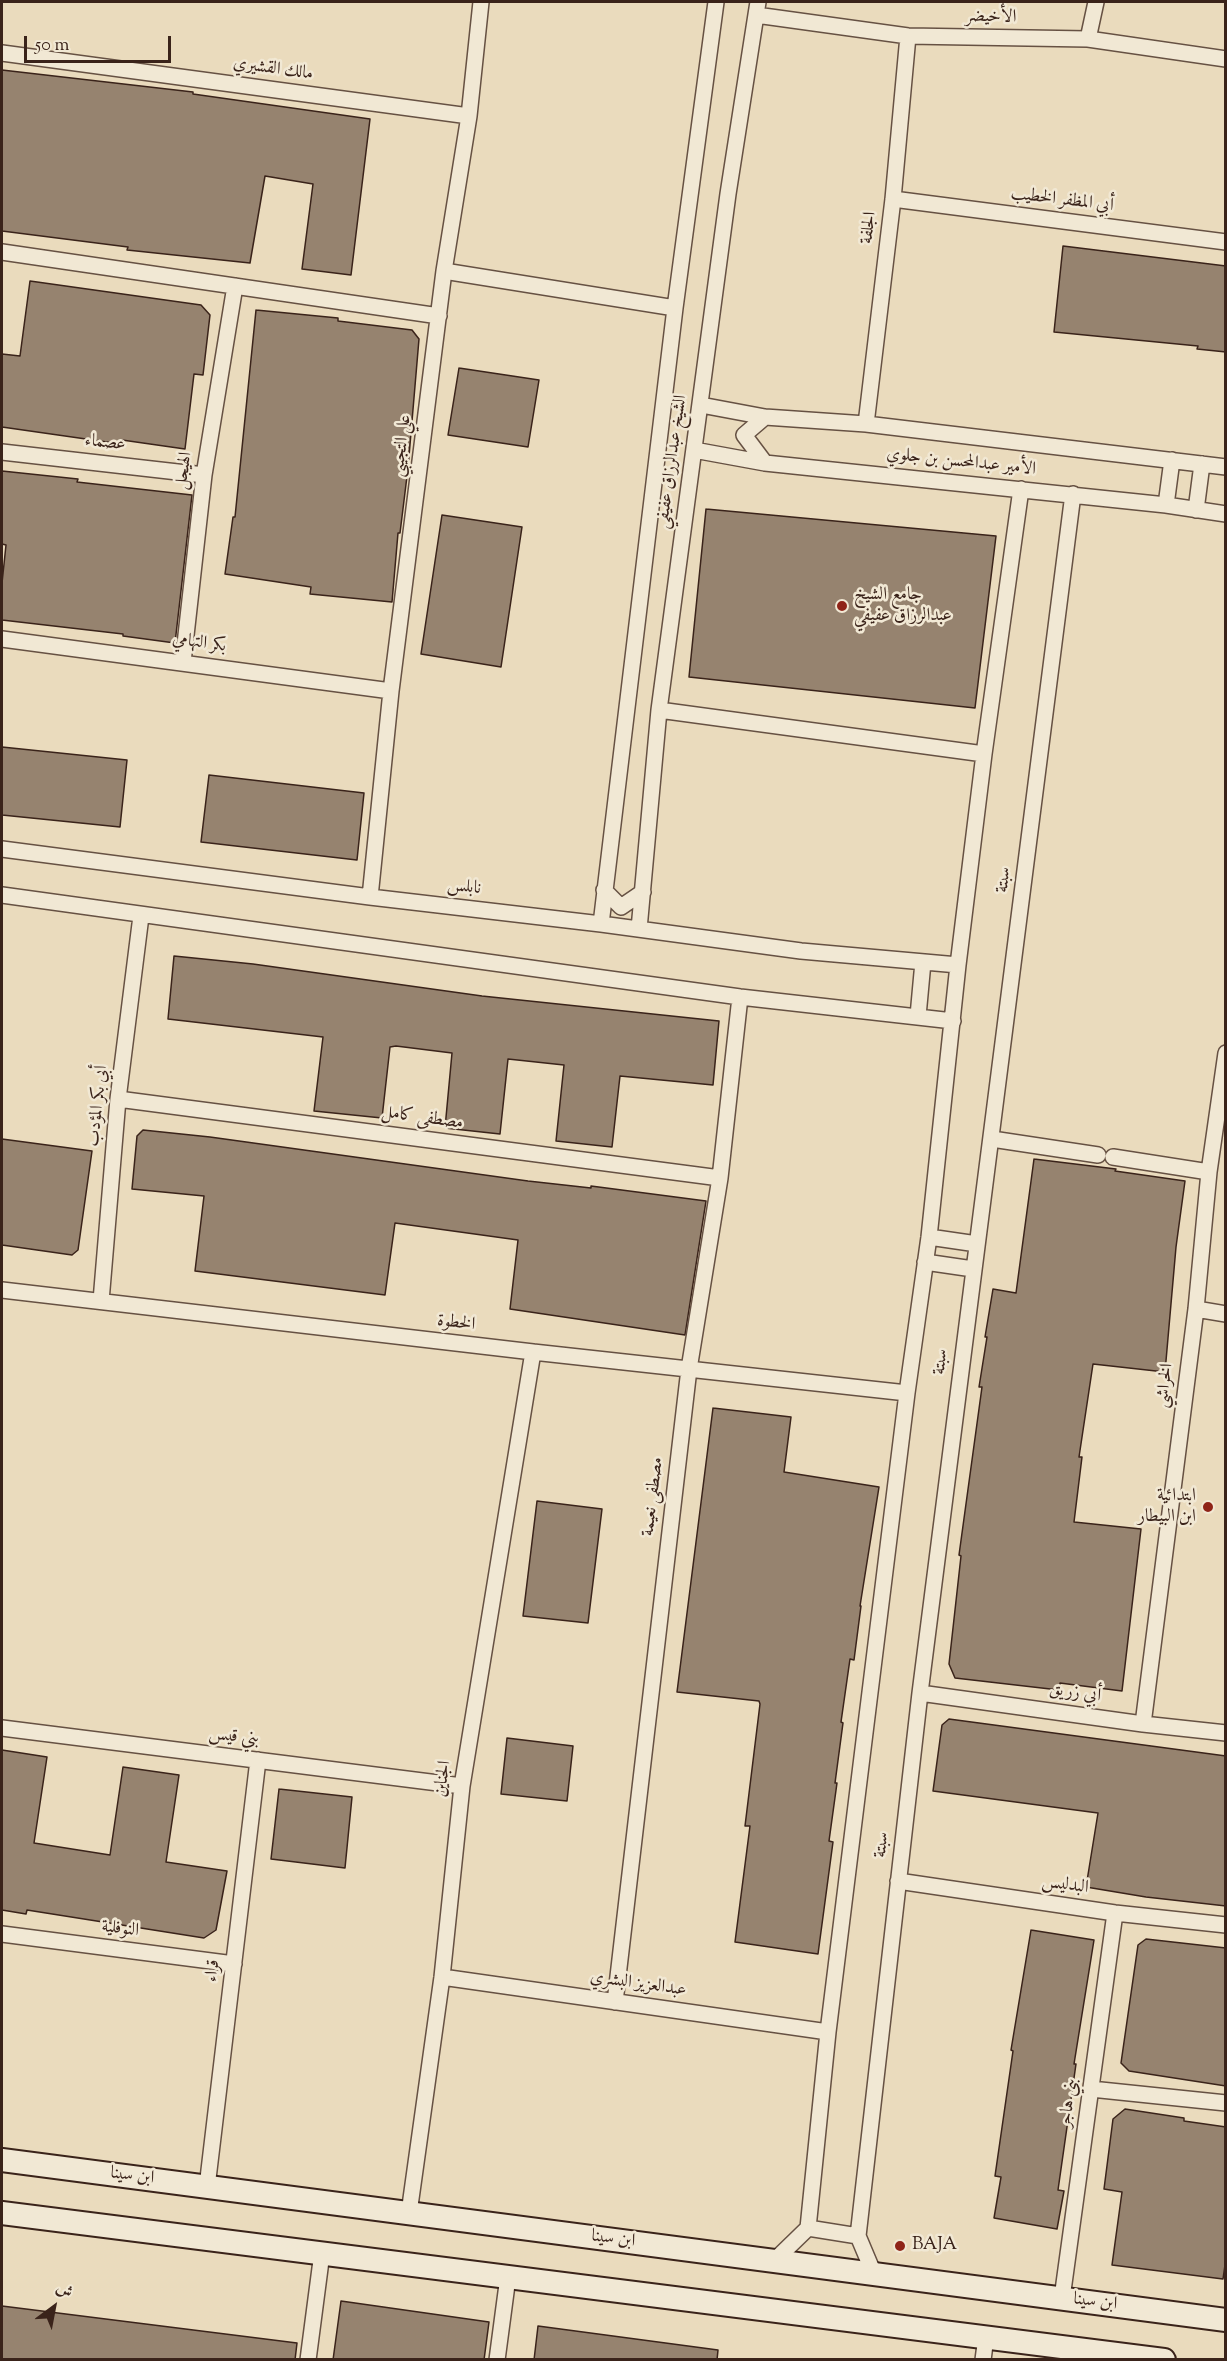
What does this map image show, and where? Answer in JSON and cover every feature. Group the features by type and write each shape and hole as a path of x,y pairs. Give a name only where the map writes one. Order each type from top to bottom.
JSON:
{"street":[{"name":"علي التجيبي","path":"370,897 391,691 444,271 469,116 481,2"},
{"name":"الشيخ عبدالرزاق عفيفي","path":"601,924 675,308 716,2"},
{"path":"1088,39 1096,2"},
{"name":"الشيخ عبدالرزاق عفيفي","path":"639,929 659,710 727,206 757,8"},
{"name":"الأخيضر","path":"757,8 908,36 1088,39 1226,59"},
{"name":"الجلفة","path":"866,424 893,199 908,36"},
{"name":"مالك القشيري","path":"2,53 469,116"},
{"name":"أبي المظفر الخطيب","path":"893,199 1226,242"},
{"path":"2,252 439,316"},
{"path":"444,271 675,308"},
{"name":"الهيجل","path":"183,662 204,475 235,286"},
{"name":"الأمير عبدالمحسن بن جلوي","path":"701,405 765,417 866,424 1226,466"},
{"path":"765,417 744,435 765,463"},
{"name":"الأمير عبدالمحسن بن جلوي","path":"694,450 765,463 1072,494 1226,514"},
{"name":"عصماء","path":"2,452 204,475"},
{"path":"1166,505 1172,460"},
{"path":"1196,510 1202,464"},
{"name":"سبتة","path":"808,2228 828,2032 907,1393 929,1237 958,965 984,754 1022,489"},
{"name":"سبتة","path":"874,2274 858,2236 920,1693 1072,494"},
{"name":"بكر التهامي","path":"2,639 391,691"},
{"path":"659,710 984,754"},
{"name":"نابلس","path":"2,849 801,951 958,965"},
{"path":"604,890 621,907 643,892"},
{"path":"2,895 740,997 953,1021"},
{"name":"أبي بكر المؤدب","path":"101,1301 118,1099 141,916"},
{"path":"918,1016 922,962"},
{"name":"مصطفى نعيمة","path":"615,2002 689,1369 720,1178 740,997"},
{"name":"الخراشي","path":"1143,1724 1196,1309 1209,1172 1223,1101 1226,1053"},
{"name":"مصطفى كامل","path":"118,1099 720,1178"},
{"path":"992,1139 1209,1172"},
{"path":"929,1237 977,1244"},
{"path":"925,1262 974,1269"},
{"name":"الخطوة","path":"2,1290 907,1393"},
{"path":"1196,1309 1226,1314"},
{"name":"الجناين","path":"409,2213 441,1977 462,1786 533,1352"},
{"name":"أبي زريق","path":"920,1693 1143,1724 1226,1733"},
{"name":"بني قيس","path":"2,1728 462,1786"},
{"name":"قراء","path":"207,2187 258,1760"},
{"name":"البدليس","path":"898,1881 1115,1913 1226,1925"},
{"name":"بني هاجر","path":"1062,2298 1115,1913"},
{"name":"النوفلية","path":"2,1934 234,1964"},
{"name":"عبدالعزيز البشري","path":"441,1977 828,2032"},
{"path":"1091,2089 1226,2103"},
{"name":"ابن سينا","path":"2,2160 1226,2320"},
{"path":"2,2213 1164,2360"},
{"path":"774,2261 808,2228 858,2236"},
{"path":"308,2360 322,2253"},
{"path":"497,2360 508,2277"},
{"path":"984,2360 986,2337"}],"building":[{"path":"2,70 193,92 193,94 370,119 351,275 302,269 313,184 265,176 250,263 127,250 128,247 2,231"},
{"path":"1063,246 1226,266 1226,352 1197,349 1198,346 1054,332"},
{"path":"30,281 201,305 210,315 203,375 194,374 185,449 122,440 121,444 2,427 2,354 20,356"},
{"path":"256,310 338,318 338,321 412,330 419,339 408,468 400,533 398,533 392,602 310,594 311,587 225,574 233,517 235,517"},
{"path":"459,368 539,380 528,447 448,435"},
{"path":"2,471 192,495 175,643 123,636 123,634 2,620 2,583 6,545 2,544"},
{"name":"جامع الشيخ عبدالرزاق عفيفي","path":"706,509 996,536 975,708 689,677"},
{"path":"442,515 522,527 501,667 421,654"},
{"path":"2,747 127,760 120,827 2,815"},
{"path":"209,775 364,793 357,860 201,842"},
{"path":"174,956 253,964 482,996 719,1021 713,1085 620,1076 612,1147 556,1141 564,1065 508,1059 500,1134 445,1128 452,1053 396,1046 390,1047 382,1118 314,1111 323,1037 168,1019"},
{"path":"143,1130 210,1137 528,1181 591,1188 591,1186 706,1201 685,1335 510,1309 518,1240 395,1223 385,1295 195,1271 204,1196 132,1189 137,1136"},
{"path":"2,1139 92,1151 78,1250 72,1255 2,1245"},
{"path":"1034,1159 1116,1169 1115,1171 1185,1181 1176,1247 1165,1372 1093,1364 1079,1457 1082,1457 1074,1522 1141,1529 1122,1691 1060,1683 1059,1690 955,1678 949,1664 961,1556 959,1555 982,1387 979,1387 987,1337 985,1337 993,1289 1016,1293"},
{"path":"713,1408 791,1417 784,1472 879,1487 854,1660 850,1659 841,1722 843,1723 835,1783 837,1783 829,1841 833,1842 818,1954 735,1942 750,1826 745,1826 759,1701 677,1692"},
{"path":"537,1501 602,1509 588,1623 523,1616"},
{"path":"949,1719 1226,1756 1226,1906 1146,1897 1086,1887 1098,1813 933,1791 942,1725"},
{"path":"507,1738 573,1746 567,1801 501,1794"},
{"path":"2,1750 47,1757 34,1843 110,1855 123,1767 179,1775 166,1862 227,1871 216,1930 204,1938 27,1910 26,1914 2,1910"},
{"path":"279,1789 352,1797 345,1868 271,1859"},
{"path":"1031,1930 1094,1940 1074,2064 1076,2064 1058,2190 1064,2191 1057,2229 994,2218 1001,2177 995,2176 1013,2051 1011,2050"},
{"path":"1146,1939 1226,1948 1226,2086 1129,2071 1121,2063 1138,1945"},
{"path":"1125,2109 1226,2127 1226,2258 1223,2279 1112,2265 1122,2192 1104,2189 1113,2119"},
{"path":"341,2301 489,2322 484,2360 333,2360"},
{"path":"2,2306 297,2343 295,2360 2,2360"},
{"path":"538,2326 718,2350 717,2360 534,2360"}],"place":[{"name":"جامع الشيخ عبدالرزاق عفيفي","path":"842,606"},
{"name":"ابتدائية ابن البيطار","path":"1208,1507"},
{"name":"BAJA","path":"900,2246"}]}
